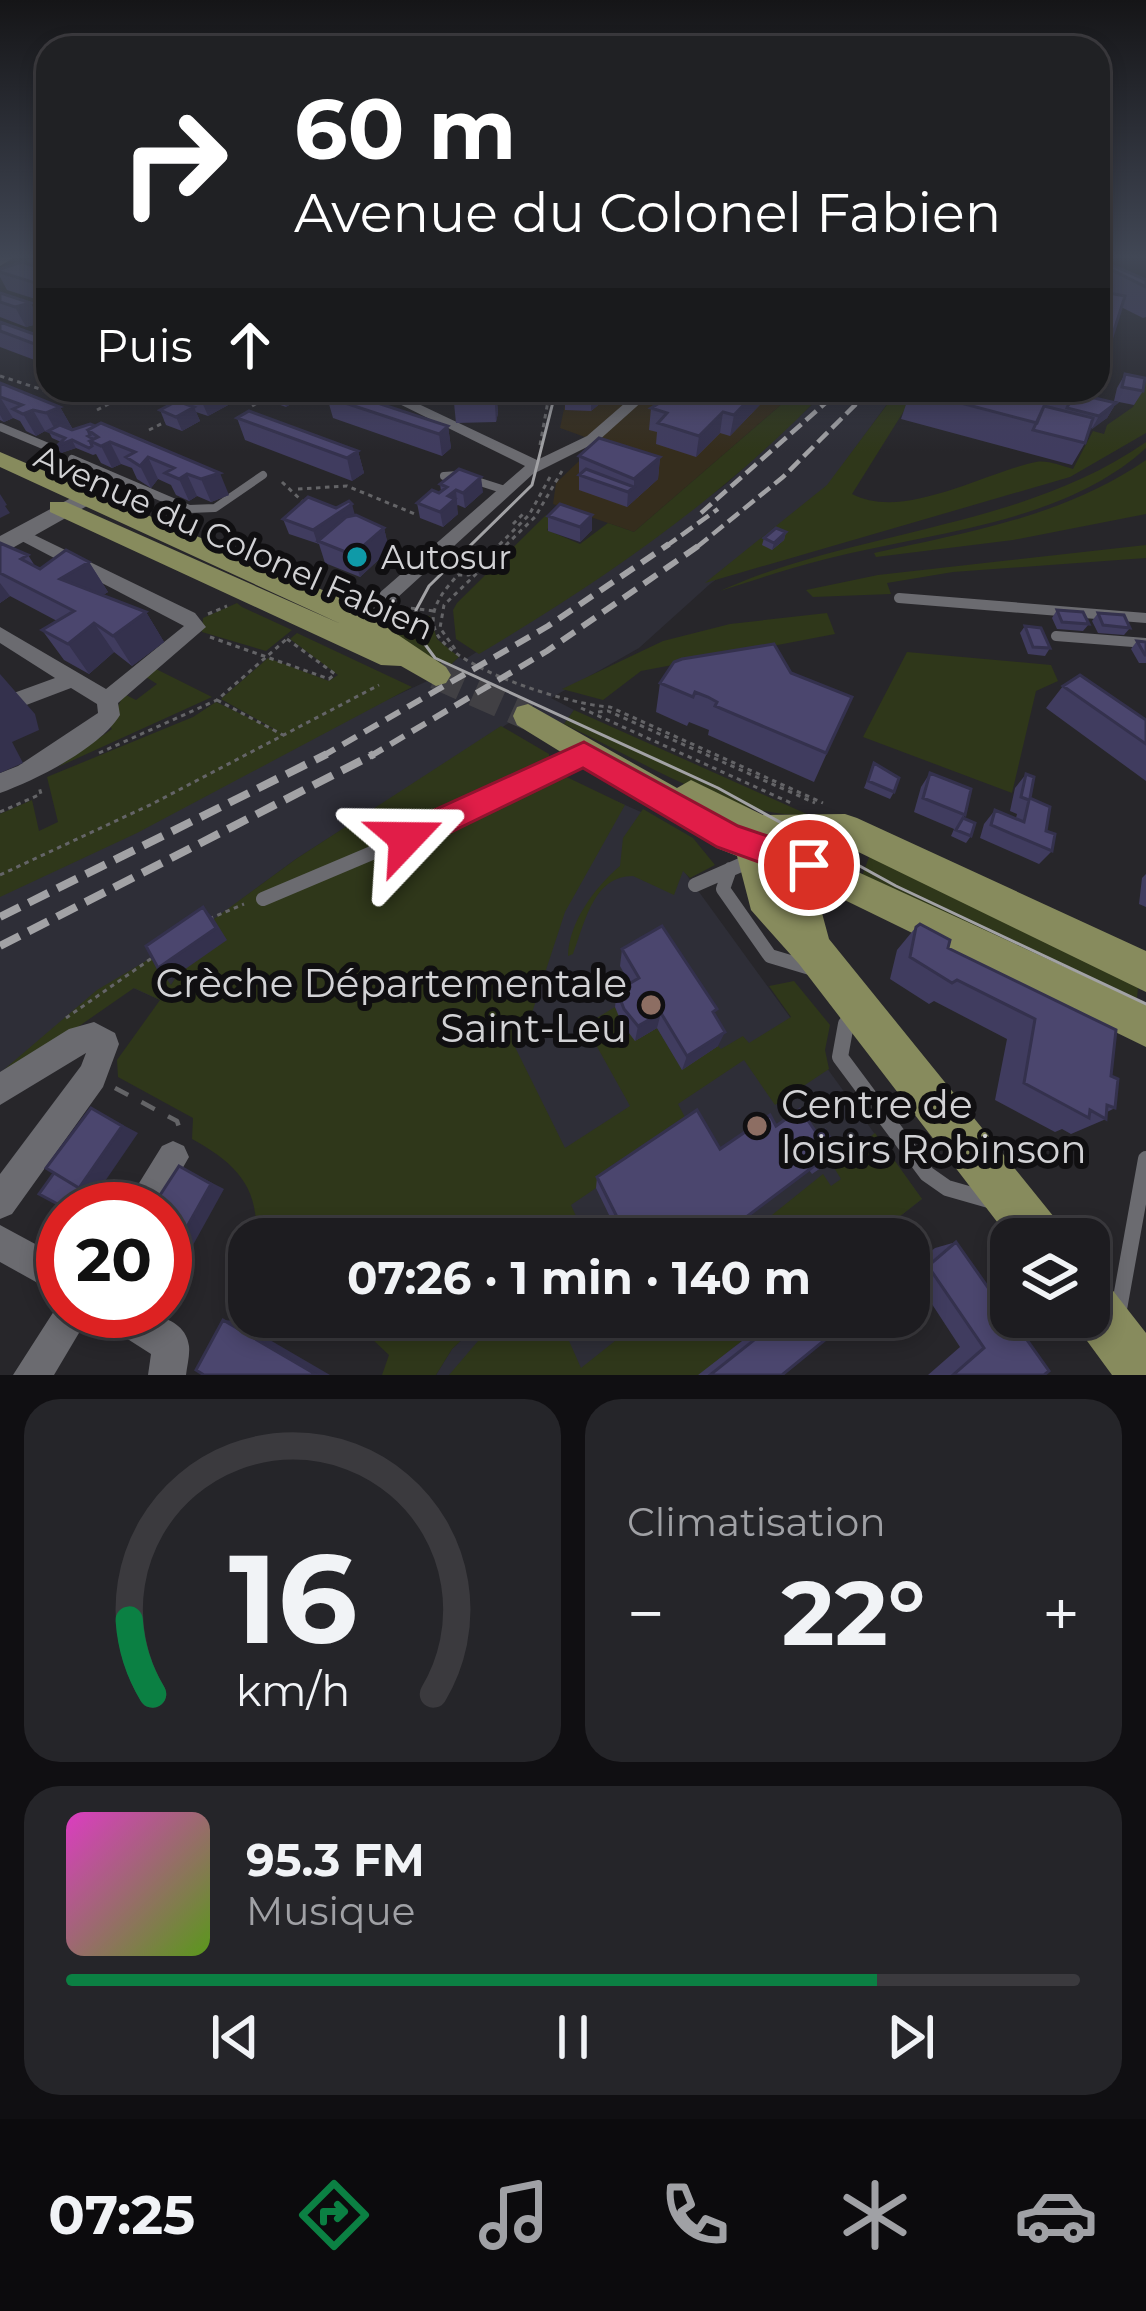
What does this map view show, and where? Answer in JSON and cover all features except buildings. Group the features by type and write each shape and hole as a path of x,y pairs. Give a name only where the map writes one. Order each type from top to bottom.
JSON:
{"main road":[{"name":"Avenue du Colonel Fabien","path":"0,459 75,504 250,595 350,630"},
{"name":"Avenue du Colonel Fabien","path":"0,480 75,504 350,630 436,675"},
{"path":"1025,1218 833,975 764,898 745,848 694,796 648,779 584,754 528,716 648,779 745,848 809,865 1146,1026"},
{"path":"745,848 845,829 1146,972"},
{"path":"809,865 800,902 833,975"}],"street":[{"path":"406,402 501,443 537,466"},
{"path":"350,630 505,490 537,466 592,439 634,402"},
{"path":"11,540 75,504"},
{"path":"11,540 198,628"},
{"path":"107,700 198,628"},
{"path":"0,634 107,700"},
{"path":"0,707 73,679"},
{"path":"0,783 26,773 101,725 109,715 107,700"},
{"path":"0,1090 58,1049 89,1037 100,1039 104,1047 92,1076 0,1202"},
{"path":"157,1182 173,1157"},
{"path":"0,1242 36,1263"},
{"path":"32,1375 56,1338"},
{"path":"160,1338 171,1345 167,1374"}],"lane":[{"path":"0,427 48,447"},
{"path":"72,459 189,508 205,510 263,475"},
{"path":"444,476 458,475 505,490"},
{"path":"899,598 1146,618"},
{"path":"1056,636 1146,643"},
{"path":"263,899 450,820 584,754"},
{"path":"695,885 745,848"},
{"path":"1120,1349 1146,1159"}],"path":[{"path":"0,376 36,388"},
{"path":"0,383 15,382"},
{"path":"97,410 112,402"},
{"path":"252,406 259,402"},
{"path":"384,599 411,610 438,611 527,514 556,467 571,457 540,442 548,402"},
{"path":"149,430 166,421"},
{"path":"282,482 313,508"},
{"path":"298,489 347,486 415,514"},
{"path":"512,524 527,514"},
{"path":"458,575 469,575 527,514"},
{"path":"464,570 443,592 437,635 461,655 810,811"},
{"path":"198,628 250,595"},
{"path":"98,754 217,700 267,655 287,639 335,674 329,679 267,655 198,628"},
{"path":"0,875 379,685"},
{"path":"217,700 284,736"},
{"path":"574,705 610,707 818,797 827,809 608,711 593,713"},
{"path":"204,922 222,910 263,899"},
{"path":"61,1022 169,946"},
{"path":"92,1076 177,1121 180,1130 173,1157"}],"shaded area":[{"path":"565,402 784,402 634,532 553,504 556,483 599,442 560,428"},
{"path":"815,402 888,402 830,483 773,539 710,584 639,648 551,698 574,710 564,724 531,709 523,714 296,859 215,919 227,940 180,972 160,1000 133,988 0,1079 0,881 438,676 459,657 464,660 586,583 725,485"},
{"path":"616,801 641,812 922,1199 898,1218 576,1218 501,1058 554,908"},
{"path":"464,1338 746,1338 699,1375 436,1375"}],"green space":[{"path":"1146,382 1146,433 1070,477 705,583 827,485 889,402 910,402 852,494 872,501 919,499 1036,462 1073,469 1093,431 1104,434 1107,425 1133,407"},
{"path":"784,402 814,402 705,501 572,596 479,654 456,639 453,610 457,603 546,515 555,519 547,530 580,544 608,523 634,532"},
{"path":"1146,442 1146,448 1113,473 1036,509 826,559 720,591 773,570 1046,493 1098,471"},
{"path":"1146,460 1146,514 1013,540 876,557 874,553 1049,508"},
{"path":"1146,545 1146,558 953,572 887,583 891,594 813,597 806,590 878,575"},
{"path":"237,603 292,630 266,651 202,632 203,618"},
{"path":"389,606 406,614 430,616 437,639 459,657 445,670 385,630 381,620"},
{"path":"827,613 835,634 641,671 603,700 562,689 663,641 730,624"},
{"path":"297,633 412,687 137,833 0,897 0,814 32,800 39,831 58,822 47,777 193,717 216,702 283,734 221,699 268,658 329,681 338,675 290,639"},
{"path":"907,652 1051,665 1058,681 1036,691 1012,793 863,737"},
{"path":"156,669 212,697 58,767 112,729 109,725 124,694 136,700 157,684 146,677"},
{"path":"574,710 809,815 745,806 683,783 564,724"},
{"path":"501,726 549,754 550,769 625,805 565,912 527,1028 531,1036 515,1047 565,1148 630,1106 585,1025 615,1007 635,1040 657,1028 682,1069 743,1036 749,1043 791,1017 769,986 794,981 830,1025 825,1050 829,1069 775,1105 744,1060 678,1104 689,1125 571,1205 577,1218 255,1218 240,1176 192,1139 193,1118 118,1077 117,1060 160,1000 134,988 0,1081 0,1073 97,990 151,958 171,985 214,919 296,859"},
{"path":"643,809 693,838 715,865 690,878 683,871 674,895 633,876 608,884 592,903 573,954 568,956 578,918 620,866 623,838"},
{"path":"872,849 1139,978 1136,1008 861,879"},
{"path":"875,1133 922,1199 898,1218 768,1218 823,1174 831,1186 841,1179 833,1166"},
{"path":"371,1338 464,1338 436,1375 382,1375 389,1355"},
{"path":"481,1338 568,1338 581,1368 619,1338 746,1338 699,1375 449,1375"}],"tunnel":[{"path":"436,675 528,716"}],"tram line":[{"path":"553,402 532,485 429,586 416,610 416,632 435,658 718,788 896,886 1146,1004"}],"railway":[{"path":"701,513 826,402"},
{"path":"699,545 783,477 858,402"},
{"path":"665,547 718,509"},
{"path":"321,757 548,626 669,544"},
{"path":"369,757 547,651 699,545"},
{"path":"321,757 327,754"},
{"path":"0,946 374,754"},
{"path":"0,917 321,757"}],"place":[{"name":"Autosur","path":"357,557"},
{"name":"Crèche Départementale Saint-Leu","path":"651,1005"},
{"name":"Centre de loisirs Robinson","path":"757,1126"}],"route":[{"path":"406,838 584,754 755,850 809,865"}]}
